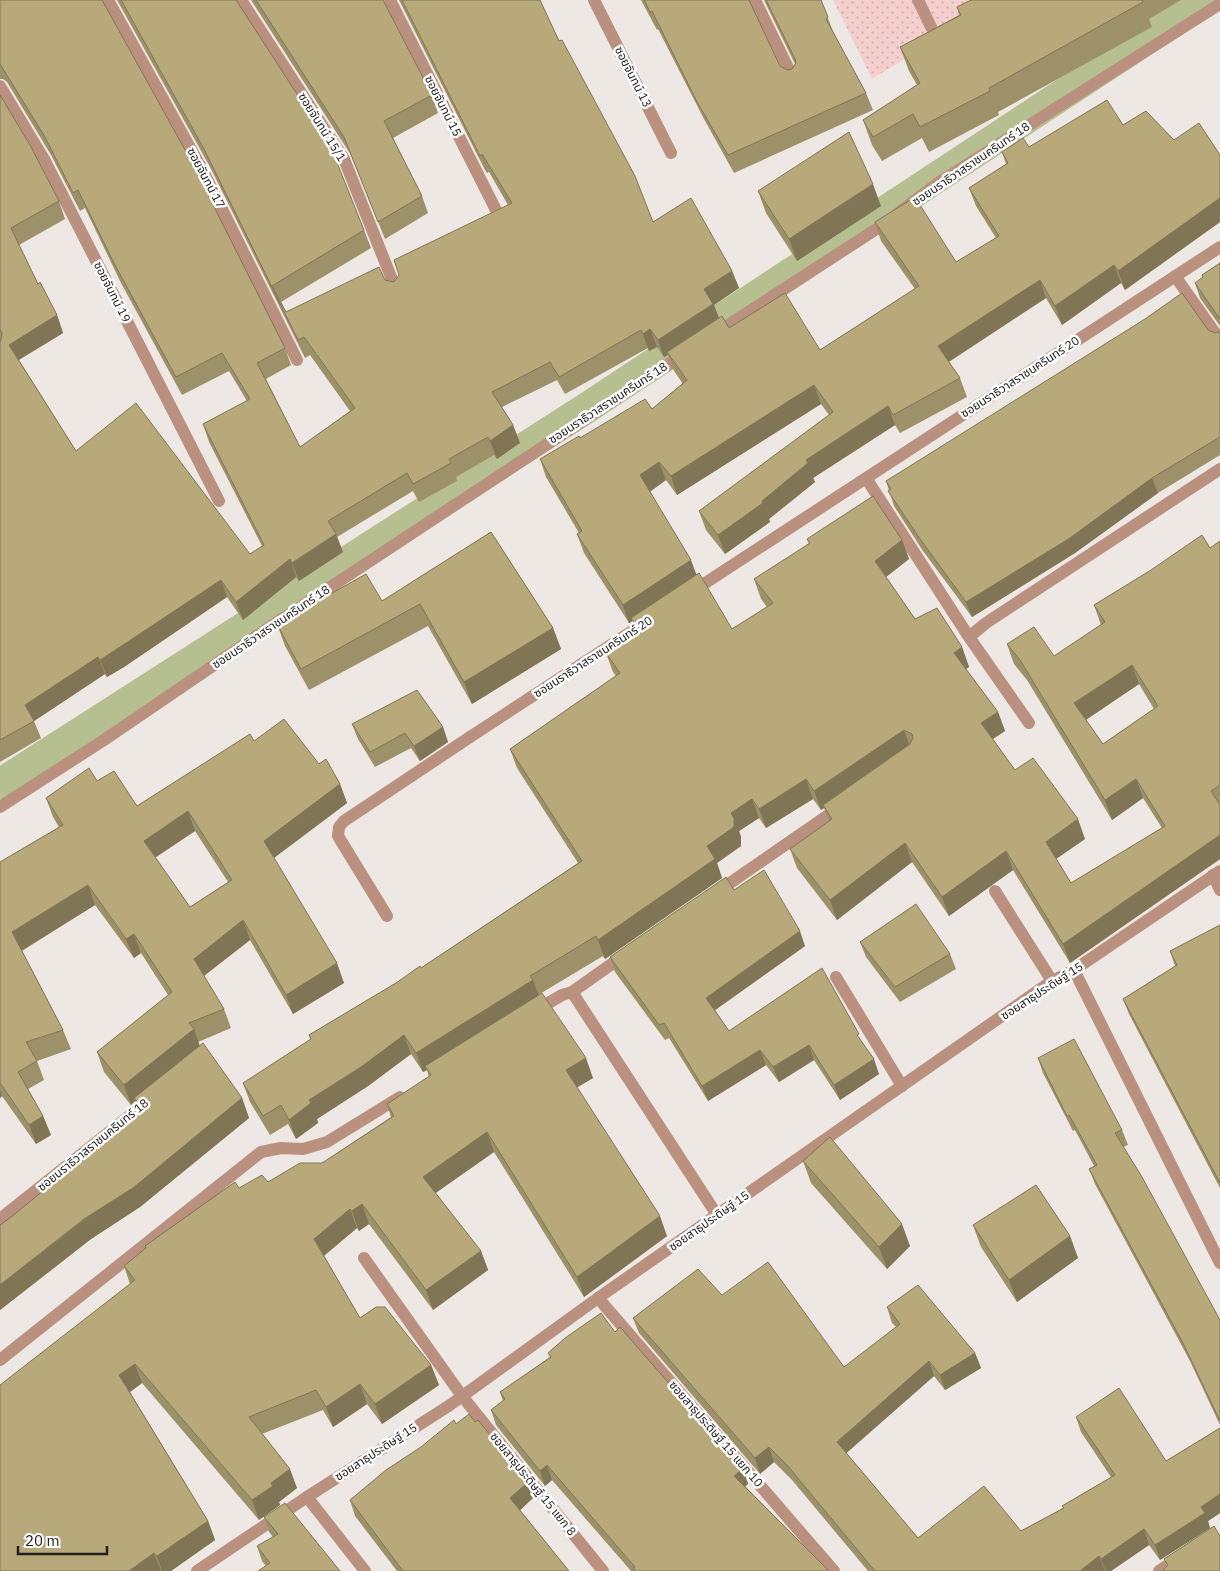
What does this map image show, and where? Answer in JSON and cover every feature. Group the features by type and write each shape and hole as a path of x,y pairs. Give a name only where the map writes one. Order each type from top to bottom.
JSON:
{"street":[{"name":"ซอยจันทน์ 17","path":"108,0 203,171 297,360"},
{"name":"ซอยจันทน์ 15/1","path":"241,0 344,160 398,292"},
{"name":"ซอยจันทน์ 15","path":"390,0 497,212"},
{"name":"ซอยจันทน์ 13","path":"594,0 671,153"},
{"path":"755,0 794,80"},
{"path":"918,0 931,27"},
{"name":"ซอยนราธิวาสราชนครินทร์ 18","path":"0,807 104,740 276,623 702,342 881,226 938,183 1220,4"},
{"name":"ซอยจันทน์ 19","path":"0,86 44,160 220,501"},
{"name":"ซอยนราธิวาสราชนครินทร์ 20","path":"676,602 1220,247"},
{"path":"1175,276 1220,340"},
{"path":"969,637 986,623 1220,469"},
{"path":"866,478 969,637 1029,723"},
{"name":"ซอยนราธิวาสราชนครินทร์ 20","path":"388,916 338,836 339,827 344,821 660,613"},
{"path":"709,897 847,802"},
{"path":"1216,873 1220,890"},
{"name":"ซอยสาธุประดิษฐ์ 15","path":"198,1571 462,1396 598,1298 1052,981 1074,970 1216,873"},
{"path":"995,891 1052,981"},
{"path":"521,1020 562,994 572,992 636,947"},
{"path":"1074,970 1220,1263"},
{"path":"836,978 902,1086"},
{"path":"572,992 717,1215"},
{"name":"ซอยนราธิวาสราชนครินทร์ 18","path":"0,1219 164,1089"},
{"path":"0,1360 261,1152 281,1148 303,1149 327,1142 407,1092"},
{"name":"ซอยสาธุประดิษฐ์ 15 แยก 8","path":"364,1258 462,1396 603,1571"},
{"name":"ซอยสาธุประดิษฐ์ 15 แยก 10","path":"598,1298 834,1571"},
{"path":"307,1497 366,1571"},
{"path":"1159,1571 1189,1551"}],"shaded area":[{"path":"833,0 1000,0 1000,1 872,79"}],"building":[{"path":"0,0 102,0 189,157 285,348 257,363 300,447 355,408 304,337 298,340 204,149 121,0 236,0 330,145 364,230 272,286 286,312 379,267 385,280 394,282 399,275 394,260 512,203 482,154 480,156 402,0 540,0 559,41 562,40 635,176 653,222 691,198 732,271 704,289 713,304 658,340 650,329 643,334 641,330 559,377 550,362 492,392 513,425 490,441 488,437 449,459 451,463 413,484 407,473 328,521 336,534 292,563 290,559 236,602 221,580 100,660 98,657 25,705 34,721 0,740 0,341 2,333 0,329 0,95 30,145 59,201 11,228 38,284 40,282 57,315 9,345 76,451 136,403 250,554 264,545 203,424 250,399 222,353 176,377 115,265 78,190 73,193 45,137 0,64"},
{"path":"256,0 383,0 432,95 384,121 422,196 378,222 344,137"},
{"path":"644,0 749,0 780,66 787,70 792,69 796,63 795,59 766,0 821,0 828,17 826,19 866,93 728,155 697,102 652,11 650,12"},
{"path":"971,0 1142,0 1143,2 989,88 990,91 920,127 913,114 873,137 863,120 920,83 900,47 961,15 957,7"},
{"path":"1107,100 1123,125 1146,111 1174,140 1199,123 1220,155 1220,198 1118,271 1114,265 1055,306 1040,280 938,346 960,378 893,415 888,406 806,460 808,463 762,501 763,503 718,535 699,511 833,412 814,385 671,476 659,462 640,475 691,560 623,605 577,534 582,531 540,459 579,436 580,438 645,399 652,409 687,380 667,352 722,316 729,328 785,293 820,350 919,286 875,222 915,197 956,262 999,236 969,188 1008,163 1002,152 1023,138 1029,147"},
{"path":"849,132 873,184 789,239 758,191"},
{"path":"1220,263 1220,319 1195,283 1203,277 1202,275"},
{"path":"1182,293 1208,330 1215,333 1220,330 1220,437 1152,478 1070,538 966,602 888,491 891,489 886,481 1145,319"},
{"path":"873,496 902,540 875,561 915,619 937,608 962,647 954,653 998,712 981,723 1015,770 1033,758 1078,819 1046,842 1071,883 1165,826 1136,779 1105,800 1020,660 1007,644 1034,627 1054,656 1105,622 1094,605 1151,570 1202,535 1210,548 1220,541 1220,785 1211,791 1220,805 1220,835 1063,944 1006,851 942,897 905,843 830,900 790,849 832,819 823,805 910,744 913,738 912,734 904,730 814,791 806,779 759,809 752,799 731,813 734,818 734,827 707,846 715,859 598,940 596,936 530,976 533,980 416,1053 404,1035 361,1067 309,1100 311,1103 289,1120 281,1105 263,1116 243,1083 311,1039 309,1035 396,983 420,966 421,968 582,861 510,749 620,673 606,653 640,631 631,618 699,573 732,629 773,603 754,579 810,543 807,539","holes":["1132,665 1158,706 1103,744 1074,703"]},
{"path":"491,532 553,628 464,682 420,604 301,669 277,624 366,574 382,601"},
{"path":"417,690 443,727 414,746 405,733 370,752 352,724"},
{"path":"284,719 319,764 326,759 340,784 264,841 337,963 286,995 243,920 194,959 224,1009 189,1023 194,1029 124,1085 97,1052 172,992 134,934 126,939 88,885 12,932 63,1030 26,1042 37,1061 18,1072 43,1116 29,1125 0,1083 0,862 63,825 46,798 89,768 97,781 114,771 137,806 250,734 254,741","holes":["188,811 232,880 190,907 144,841"]},
{"path":"764,870 800,931 706,998 729,1031 822,968 859,1034 857,1035 874,1059 834,1085 809,1045 773,1067 760,1050 702,1086 664,1023 659,1025 610,957 726,877 734,890"},
{"path":"916,904 950,954 895,987 860,942"},
{"path":"1220,925 1220,1183 1123,999 1177,965 1170,951"},
{"path":"542,993 586,1058 566,1070 660,1216 577,1277 487,1132 423,1177 481,1251 426,1290 362,1204 352,1211 350,1209 314,1239 360,1318 376,1307 385,1307 431,1365 375,1404 360,1384 326,1407 316,1390 249,1417 290,1469 271,1483 273,1486 252,1500 135,1364 119,1375 208,1521 157,1556 154,1553 129,1571 0,1571 0,1385 135,1280 124,1266 146,1248 145,1246 235,1182 239,1188 262,1175 268,1182 300,1163 322,1163 394,1116 387,1104 431,1075 425,1066"},
{"path":"1074,1039 1122,1130 1115,1133 1142,1177 1220,1320 1220,1421 1184,1345 1089,1169 1097,1165 1069,1115 1067,1116 1038,1058"},
{"path":"203,1043 242,1098 133,1188 84,1219 0,1285 0,1225 143,1109 134,1098"},
{"path":"830,1137 902,1224 879,1247 803,1161"},
{"path":"1036,1185 1070,1236 1009,1280 973,1225"},
{"path":"768,1262 844,1367 900,1324 887,1307 918,1285 975,1353 940,1375 929,1361 837,1442 918,1538 984,1486 1021,1531 1064,1508 1062,1506 1115,1475 1076,1417 1119,1388 1166,1461 1220,1428 1220,1494 1201,1507 1205,1513 1155,1545 1144,1529 1101,1559 1099,1556 1080,1571 875,1571 787,1465 769,1447 755,1458 633,1318 698,1269 722,1295"},
{"path":"601,1313 615,1332 620,1327 743,1469 734,1476 829,1571 636,1571 633,1568 635,1567 547,1465 540,1471 491,1410 505,1399 500,1392 551,1357 548,1353 565,1338"},
{"path":"469,1414 475,1422 478,1420 528,1482 510,1498 569,1571 403,1571 350,1500 386,1470 421,1447 454,1420 456,1424"},
{"path":"285,1503 340,1571 258,1571 270,1563 257,1546 278,1534 264,1517"},
{"path":"1214,1526 1220,1536 1220,1571 1162,1571 1168,1565 1164,1559"}],"waterway":[{"path":"0,784 585,409 1206,0"}]}
